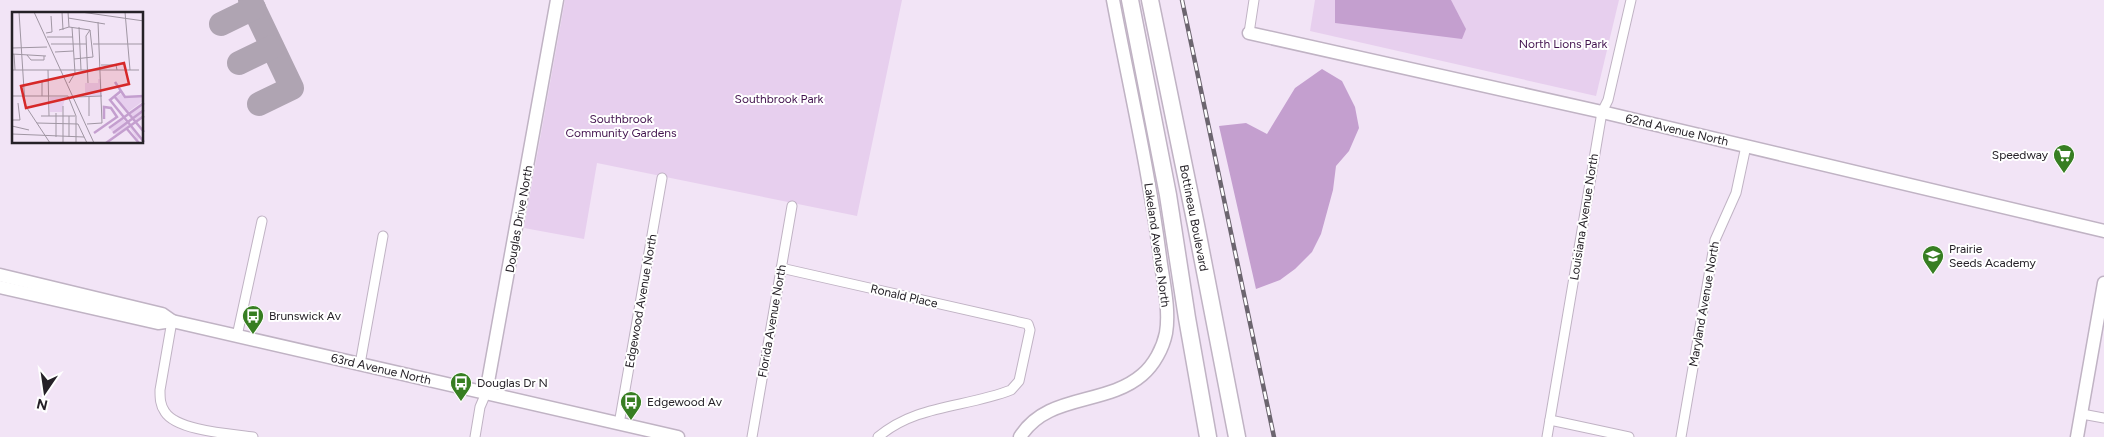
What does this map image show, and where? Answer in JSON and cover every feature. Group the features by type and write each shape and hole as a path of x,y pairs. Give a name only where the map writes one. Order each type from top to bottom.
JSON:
{"highway":[{"name":"Bottineau Boulevard","path":"1130,0 1166,186 1208,437"},
{"name":"Bottineau Boulevard","path":"1150,0 1195,216 1237,437"}],"street":[{"name":"Douglas Drive North","path":"475,437 480,407 486,394 557,0"},
{"name":"Lakeland Avenue North","path":"1020,437 1030,424 1051,410 1120,390 1143,375 1157,355 1166,333 1166,306 1156,220 1113,0"},
{"path":"1249,32 1254,0"},
{"name":"Louisiana Avenue North","path":"1547,437 1602,112 1608,100 1631,0"},
{"name":"62nd Avenue North","path":"1249,32 1602,112 2104,231"},
{"name":"Maryland Avenue North","path":"1680,437 1715,240 1736,193 1746,146"},
{"name":"Edgewood Avenue North","path":"619,424 662,178"},
{"name":"Florida Avenue North","path":"752,437 792,206"},
{"path":"237,336 262,221"},
{"path":"360,364 383,236"},
{"name":"Ronald Place","path":"781,268 1028,324 1030,330 1019,381 1011,390 904,419 878,437"},
{"name":"63rd Avenue North","path":"0,275 162,314 172,321"},
{"path":"2077,437 2104,283"},
{"name":"63rd Avenue North","path":"0,287 158,323 172,321 678,437"},
{"path":"172,321 160,390 160,401 165,414 171,419 187,426 253,437"},
{"path":"2082,414 2104,418"},
{"path":"1550,420 1629,437"}],"green space":[{"name":"Southbrook Park","path":"565,0 902,0 857,216 597,163 584,239 524,228"},
{"name":"North Lions Park","path":"1315,0 1619,0 1596,96 1310,31"}],"shaded area":[{"path":"1335,0 1451,0 1466,29 1462,39 1335,23"},
{"path":"1322,69 1342,81 1355,107 1359,128 1349,151 1336,166 1333,190 1321,234 1312,252 1295,269 1280,280 1256,289 1219,126 1246,123 1267,134 1295,88"}],"taxiway":[{"path":"250,0 292,88 259,104"},
{"path":"221,24 254,8"},
{"path":"239,63 272,47"}],"railway":[{"path":"1182,0 1274,437"}],"place":[{"name":"Speedway","path":"2064,174"},
{"name":"Prairie Seeds Academy","path":"1933,275"},
{"name":"Brunswick Av","path":"253,335"},
{"name":"Douglas Dr N","path":"461,402"},
{"name":"Edgewood Av","path":"631,421"}],"park label":[{"name":"Southbrook Community Gardens","path":"621,126"}]}
